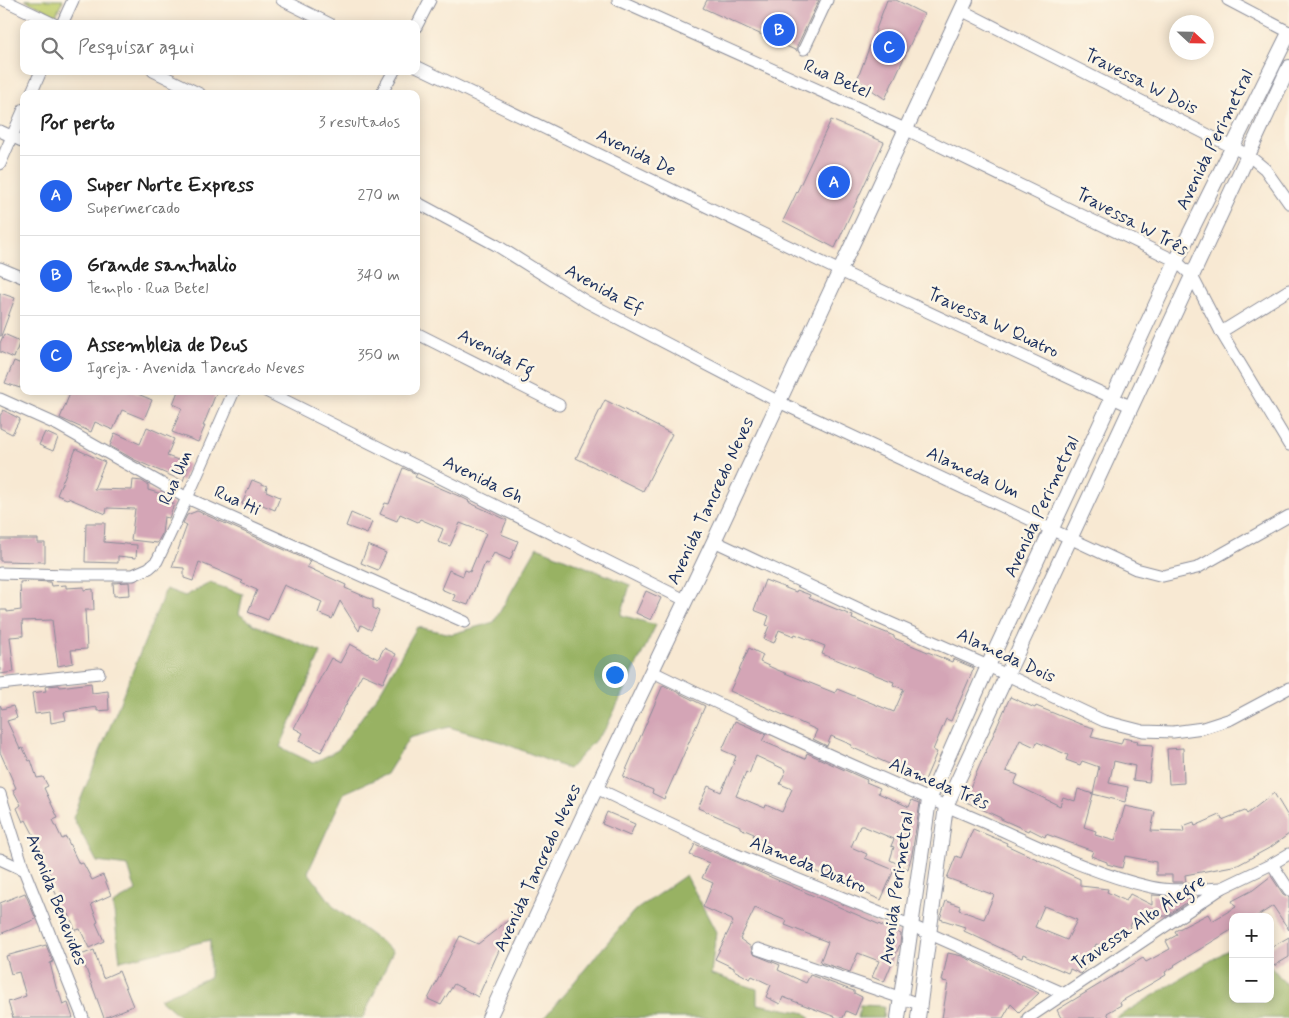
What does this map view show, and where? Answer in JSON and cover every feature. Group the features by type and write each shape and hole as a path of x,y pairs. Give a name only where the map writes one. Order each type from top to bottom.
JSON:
{"street":[{"path":"4,0 46,20"},
{"path":"64,20 73,0"},
{"path":"282,0 322,20"},
{"path":"420,20 430,0"},
{"name":"Rua Betel","path":"618,0 905,129"},
{"path":"804,49 827,0"},
{"path":"1228,0 1289,33"},
{"name":"Avenida Tancredo Neves","path":"489,1018 596,788 653,672 964,5"},
{"name":"Travessa W Dois","path":"964,5 1248,155 1265,169 1289,203"},
{"name":"Avenida Perimetral","path":"898,1018 929,800 988,666 1176,261 1289,33"},
{"name":"Avenida De","path":"420,68 840,271"},
{"name":"Avenida Perimetral","path":"918,1011 946,806 1289,68"},
{"path":"33,90 39,75"},
{"path":"161,75 192,90"},
{"path":"384,90 392,75"},
{"path":"0,164 20,118"},
{"name":"Travessa W Três","path":"905,129 1176,261 1192,276 1221,332 1289,445"},
{"path":"0,131 20,140"},
{"name":"Avenida Ef","path":"420,204 496,245 587,302 779,402"},
{"path":"0,268 20,276"},
{"name":"Travessa W Quatro","path":"840,271 1132,406"},
{"path":"1221,332 1289,290"},
{"name":"Avenida Fg","path":"420,335 559,405"},
{"name":"Rua Um","path":"0,573 133,575 149,568 157,561 232,395"},
{"name":"Avenida Gh","path":"274,395 685,600"},
{"name":"Rua Hi","path":"0,399 58,424 187,498 465,622"},
{"name":"Alameda Um","path":"779,402 1136,569 1163,576 1197,568 1289,516"},
{"name":"Alameda Dois","path":"714,541 1104,720 1142,731 1173,732 1204,728 1231,719 1289,688"},
{"name":"Alameda Três","path":"653,672 722,706 929,800 1100,872 1151,887 1170,890 1222,888"},
{"path":"0,684 99,673"},
{"name":"Alameda Quatro","path":"596,788 736,854 910,925 1065,994"},
{"name":"Avenida Benevides","path":"0,794 24,870 83,1018"},
{"path":"1289,854 1272,864 1289,890"},
{"path":"0,858 24,870"},
{"name":"Travessa Alto Alegre","path":"1028,1018 1222,888 1272,864"},
{"path":"758,949 900,998 918,1011"}],"green space":[{"path":"25,0 63,0 56,15"},
{"path":"537,547 630,585 621,615 656,625 606,728 569,769 501,742 449,727 409,738 387,774 344,793 308,872 335,908 393,951 363,1018 182,1018 160,999 210,977 210,940 120,961 113,904 136,891 128,866 97,862 73,818 166,589 185,596 210,583 243,594 239,614 255,625 321,652 280,747 313,763 338,750 382,689 417,627 452,634 494,622"},
{"path":"686,875 716,932 711,974 757,989 757,1004 806,1013 811,1018 544,1018 633,912"},
{"path":"1229,949 1229,1003 1274,1003 1274,970 1289,988 1289,1018 1116,1018"},
{"path":"860,1005 884,1006 883,1018 858,1018"}],"building":[{"path":"707,0 819,0 797,46 797,51 703,8"},
{"path":"887,0 896,0 924,14 885,99 857,80"},
{"path":"831,120 884,142 835,248 783,221"},
{"path":"0,293 15,298 1,336 0,336"},
{"path":"4,334 20,341 14,358 0,352 0,343"},
{"path":"14,361 20,363 20,388 5,383"},
{"path":"69,395 140,395 152,400 144,419 122,410 113,430 95,422 91,432 60,418"},
{"path":"176,395 215,395 198,442 172,432 182,408 173,404"},
{"path":"605,400 672,434 643,491 576,458"},
{"path":"3,410 20,419 12,434 0,428 0,416"},
{"path":"147,427 174,439 167,456 189,464 183,481 135,460 110,446 115,433 140,444"},
{"path":"45,432 58,438 53,451 39,445"},
{"path":"76,449 105,462 94,489 132,490 133,480 142,481 148,485 148,490 168,496 166,501 174,504 169,518 164,517 162,534 157,543 131,540 135,509 107,508 106,514 57,495"},
{"path":"403,468 417,474 415,477 507,520 501,534 518,541 510,560 494,553 488,564 485,563 468,605 453,600 455,595 441,589 449,570 463,576 465,570 470,572 486,533 460,523 450,546 438,542 443,529 420,519 418,522 400,514 397,521 380,514 385,503 389,504"},
{"path":"252,480 267,486 266,491 280,497 275,510 260,504 258,511 242,504"},
{"path":"197,511 310,561 307,567 346,585 345,588 373,600 373,608 379,611 371,630 361,625 359,631 340,601 332,619 318,613 322,602 284,585 268,620 248,612 257,590 241,583 243,581 199,562 193,581 184,578 184,568 172,567 187,525 183,523 187,515"},
{"path":"351,513 372,522 367,534 346,526"},
{"path":"86,523 105,523 104,542 137,545 136,558 118,556 118,563 85,562"},
{"path":"0,539 38,539 38,543 45,543 45,562 0,561"},
{"path":"368,545 386,553 378,570 361,563"},
{"path":"765,580 796,592 797,590 810,595 809,598 853,616 852,619 894,636 894,638 952,662 953,659 974,668 951,721 946,719 933,750 937,752 925,780 831,736 827,746 813,739 817,730 730,691 749,648 763,655 760,662 775,669 835,693 837,689 894,712 904,689 893,685 894,682 822,654 825,646 795,634 794,636 779,630 774,643 764,639 769,626 766,625 769,616 754,610"},
{"path":"20,582 50,582 51,586 66,585 66,588 84,587 84,590 93,589 94,610 85,610 87,649 71,650 73,663 58,666 52,620 22,621 23,636 10,637 14,672 0,674 0,610 7,610 7,612 21,610"},
{"path":"129,582 130,595 114,596 113,583"},
{"path":"646,591 661,598 651,620 636,613"},
{"path":"350,644 378,659 384,648 396,654 383,683 362,674 321,752 299,741 303,733 294,728 331,658 340,663"},
{"path":"91,683 92,693 108,691 109,710 97,711 97,707 64,712 66,720 51,723 50,712 35,714 32,693 46,691 45,687 47,686 59,685 60,687"},
{"path":"663,685 705,706 664,799 652,793 653,790 623,777"},
{"path":"1010,697 1035,708 1036,706 1094,728 1091,737 1121,744 1123,738 1138,741 1137,744 1153,745 1149,782 1133,780 1135,766 1114,761 1109,783 1128,787 1125,802 1093,794 1084,827 1096,831 1095,835 1115,841 1125,806 1155,812 1151,831 1184,832 1183,826 1194,822 1195,826 1220,815 1222,820 1245,811 1247,814 1274,793 1289,818 1289,834 1271,847 1238,865 1185,875 1186,882 1172,882 1172,875 1156,875 1156,862 1125,856 1122,868 1107,864 1107,862 1091,856 1093,851 1046,834 1045,837 1029,829 1028,831 964,801","holes":["1020,740 1035,747 1037,742 1068,755 1066,760 1080,765 1082,761 1099,767 1093,794 1078,789 1075,801 1063,797 1060,806 1014,784 1018,775 1006,771"]},
{"path":"0,705 2,709 13,706 17,718 7,721 20,749 23,748 29,761 31,760 37,778 43,777 48,786 44,788 58,818 53,820 62,839 66,837 79,864 83,863 92,880 103,875 111,895 91,904 98,922 96,923 104,941 89,948 80,929 75,930 69,914 62,918 53,898 57,896 49,879 51,878 41,854 43,853 26,820 23,822 17,808 21,805 13,790 16,788 0,752"},
{"path":"735,721 766,734 762,741 805,759 807,753 867,780 866,782 880,788 878,793 909,807 912,800 920,803 908,869 890,860 894,847 891,846 894,839 860,826 851,847 867,854 865,858 894,870 881,900 764,849 767,842 753,836 754,834 740,828 740,826 698,808 708,786 721,792 732,767 736,756 722,750","holes":["756,756 786,770 780,784 792,789 782,812 766,805 765,808 736,796 746,772 749,774"]},
{"path":"1183,748 1184,783 1169,784 1167,749"},
{"path":"607,812 635,824 630,836 602,824"},
{"path":"973,829 1007,843 1006,845 1080,879 1080,886 1108,889 1107,892 1126,901 1130,894 1152,905 1152,895 1189,897 1189,901 1167,916 1140,916 1137,920 1134,918 1124,939 1118,935 1111,950 1096,944 1083,972 1081,974 1070,969 1068,973 1023,954 1022,958 964,931 965,927 940,919 946,901 960,906 959,910 984,919 994,895 947,878 956,856 961,858","holes":["1044,906 1077,920 1067,940 1035,927"]},
{"path":"695,844 901,934 900,944 884,982 872,977 879,961 858,953 850,972 820,962 828,942 785,925 787,921 755,908 740,939 751,947 753,954 780,965 778,970 806,983 810,975 854,991 854,993 862,997 855,1015 846,1011 843,1018 838,1018 783,997 780,1004 766,997 771,985 752,976 750,979 734,970 734,968 715,959 733,922 703,907 713,883 702,878 709,863 690,855"},
{"path":"1271,876 1283,894 1289,897 1289,930 1273,906 1262,913 1229,913 1229,931 1174,965 1165,972 1166,975 1120,1002 1121,1005 1107,1013 1110,1018 1061,1018 1057,1010 1143,958 1146,962 1170,949 1166,941 1177,935 1175,931 1208,914 1212,921 1236,907 1232,901 1253,890"},
{"path":"25,893 36,919 0,934 0,903"},
{"path":"515,915 478,997 454,984 441,1005 428,999 460,936 478,944"},
{"path":"1289,937 1289,957 1274,966 1274,958 1274,946"},
{"path":"46,945 53,962 50,963 57,991 59,991 63,1005 68,1003 73,1018 13,1018 8,1002 26,996 19,972 11,974 6,956"},
{"path":"94,950 103,978 119,971 133,1006 104,1018 81,955"},
{"path":"948,953 962,956 1039,993 1019,1012 1011,1004 1003,1018 942,1018 948,982 942,981"}],"place":[{"name":"Grande santualio","path":"779,30"},
{"name":"Assembleia de Deus","path":"889,47"},
{"name":"Super Norte Express","path":"834,182"}]}
